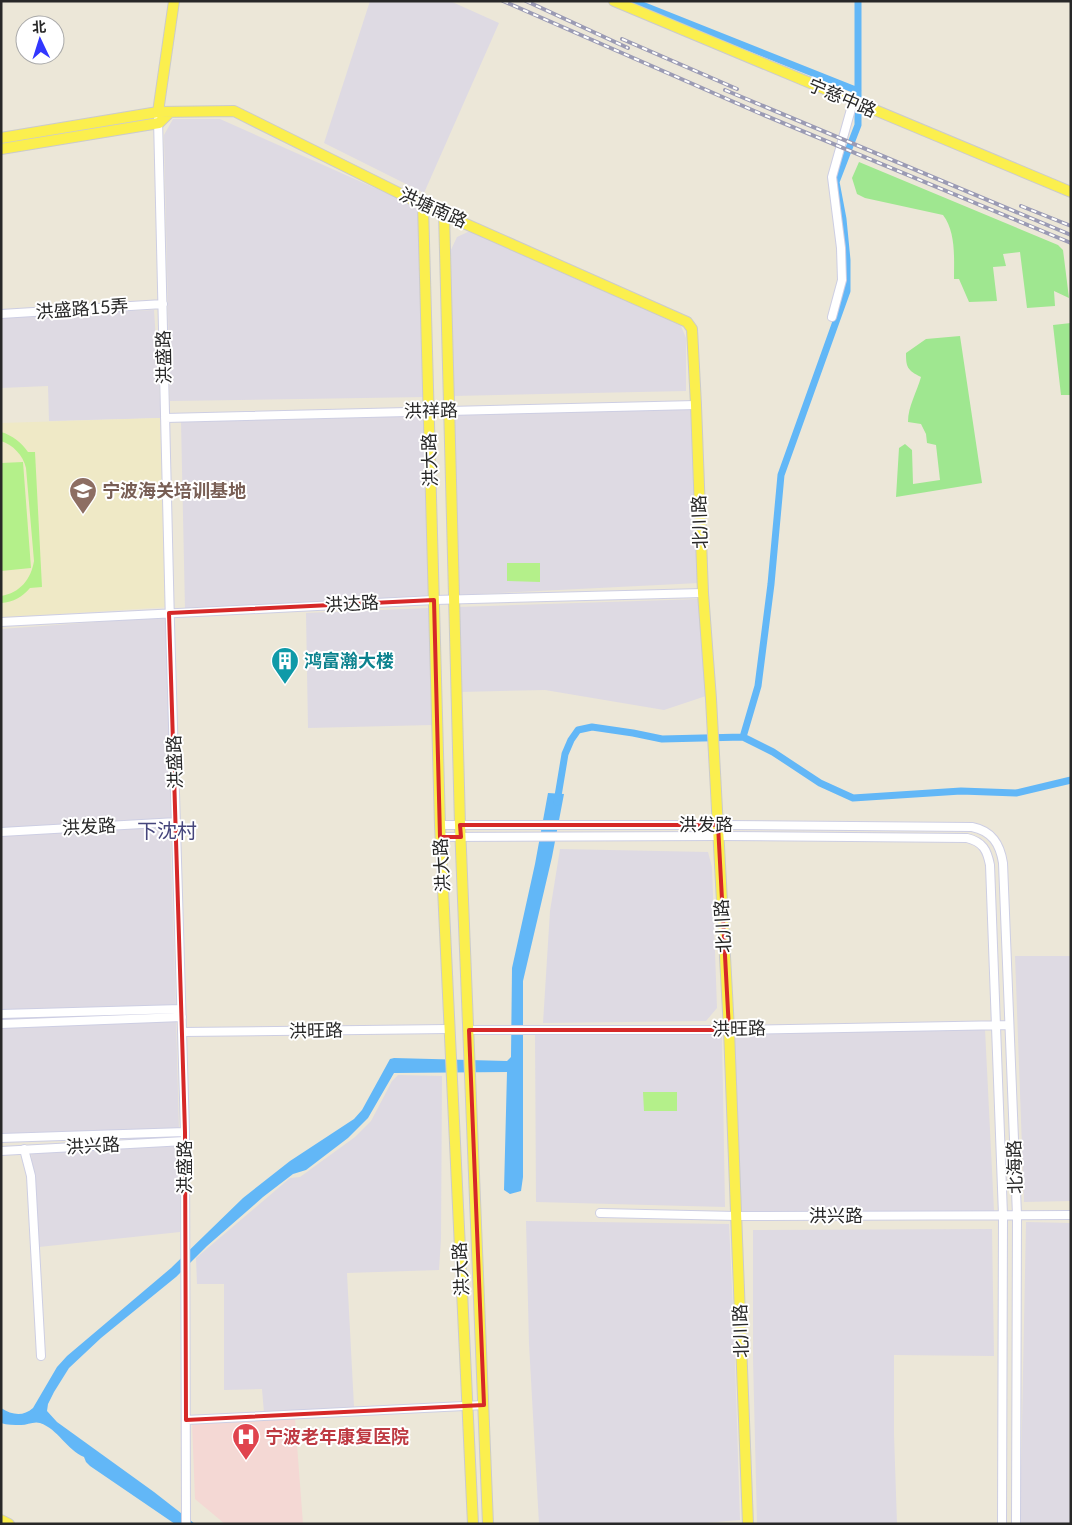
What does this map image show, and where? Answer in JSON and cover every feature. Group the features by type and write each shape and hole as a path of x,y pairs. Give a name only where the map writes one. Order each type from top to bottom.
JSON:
{"main road":[{"name":"洪盛路","path":"158,118 174,1"},
{"name":"宁慈中路","path":"614,1 1071,192"},
{"name":"洪塘南路","path":"1,149 158,118 170,112 234,112 423,205 675,316 687,322 692,329"},
{"name":"洪塘南路","path":"1,138 158,118"},
{"name":"洪大路","path":"423,205 440,838 473,1524"},
{"name":"洪大路","path":"444,213 460,825 488,1524"},
{"name":"北川路","path":"692,329 703,593 711,699 729,1030 748,1524"},
{"path":"1,1520 9,1524"}],"street":[{"path":"832,317 842,280 841,248 832,177 854,102"},
{"name":"洪盛路","path":"158,118 185,1132 186,1524"},
{"name":"洪盛路15弄","path":"1,314 163,304"},
{"name":"洪祥路","path":"165,418 696,405"},
{"name":"洪达路","path":"1,622 454,599 703,593"},
{"name":"洪发路","path":"1,832 177,822"},
{"name":"洪发路","path":"440,825 972,827"},
{"name":"北海路","path":"972,827 987,832 998,845 1001,853 1018,1215 1016,1524"},
{"name":"洪发路","path":"440,838 718,836 967,838"},
{"name":"北海路","path":"967,838 984,846 990,865 1004,1215 1002,1524"},
{"path":"1,1014 181,1013"},
{"path":"1,1024 181,1013"},
{"name":"洪旺路","path":"468,1030 729,1030 1009,1024"},
{"name":"洪旺路","path":"182,1032 450,1029"},
{"name":"洪兴路","path":"1,1138 185,1132"},
{"name":"洪兴路","path":"1,1151 185,1141"},
{"path":"24,1150 32,1184 41,1356"},
{"name":"洪兴路","path":"600,1212 736,1216 1071,1215"},
{"path":"186,1420 484,1405"}],"highlighted area":[{"path":"434,600 440,837 461,837 460,825 718,825 729,1030 469,1030 484,1405 186,1420 185,1132 169,613"}],"shaded area":[{"path":"370,1 450,1 499,23 424,193 324,143"},
{"path":"173,119 220,119 420,208 426,397 170,401 164,135"},
{"path":"472,230 551,268 681,326 686,338 686,391 452,396 449,254 457,237"},
{"path":"154,310 161,418 49,421 48,386 1,388 1,317"},
{"path":"693,408 699,583 458,595 454,415"},
{"path":"427,416 432,597 185,609 181,422"},
{"name":"宁波海关培训基地","path":"161,418 167,607 1,618 1,423"},
{"path":"699,599 706,696 664,710 545,690 460,692 458,607"},
{"path":"429,608 432,725 308,728 306,613"},
{"path":"166,617 171,818 1,828 1,629"},
{"path":"170,825 176,1008 1,1011 1,835"},
{"path":"560,849 708,852 712,867 717,1008 706,1021 543,1023 550,911"},
{"path":"1015,956 1071,956 1071,1201 1024,1202"},
{"path":"176,1019 179,1130 1,1136 1,1026"},
{"path":"985,1029 994,1211 741,1213 732,1034"},
{"path":"535,1035 722,1035 725,1207 536,1202"},
{"path":"398,1075 442,1076 441,1239 439,1270 347,1273 354,1407 264,1413 262,1389 224,1390 224,1284 197,1284 196,1258 290,1178 300,1177 355,1137 371,1121 392,1081"},
{"path":"182,1144 180,1232 39,1247 31,1152"},
{"path":"526,1221 729,1224 740,1520 694,1524 539,1524 529,1344"},
{"path":"1026,1222 1071,1223 1071,1524 1020,1524"},
{"path":"992,1229 994,1356 894,1355 897,1524 757,1524 753,1358 753,1230"},
{"name":"宁波老年康复医院","path":"295,1418 303,1524 225,1524 195,1499 192,1423"}],"green space":[{"path":"859,162 1058,245 1063,250 1069,298 1054,291 1055,306 1027,308 1020,252 1003,254 1006,266 993,267 997,301 969,302 959,279 954,279 952,237 943,215 865,198 857,194 852,178"},
{"path":"1071,323 1071,395 1061,395 1053,325"},
{"path":"960,336 982,483 896,497 899,448 905,444 912,450 913,484 940,480 936,445 927,443 926,434 921,424 908,422 911,405 921,377 908,368 906,353 926,339"},
{"path":"1,432 16,440 28,452 35,452 42,587 30,588 17,599 1,603 1,596 14,592 24,584 30,574 34,561 26,468 23,459 17,451 1,441"},
{"path":"23,462 31,568 1,571 1,463"},
{"path":"507,563 540,563 540,582 507,581"},
{"path":"643,1092 677,1092 677,1111 644,1111"}],"water":[{"path":"548,793 564,794 552,857 523,981 523,1177 521,1191 510,1194 504,1190 507,1072 394,1073 368,1118 348,1138 306,1170 293,1174 263,1197 207,1246 176,1277 101,1338 69,1368 54,1392 47,1411 57,1422 195,1524 175,1524 90,1466 84,1457 72,1450 46,1426 40,1423 8,1425 1,1423 1,1408 9,1412 21,1414 33,1408 57,1367 67,1356 171,1268 243,1198 290,1161 354,1119 362,1110 390,1059 507,1061 511,1057 512,968 535,864"}],"waterway":[{"path":"632,1 858,91"},
{"path":"743,737 758,686 771,584 781,475 847,291 847,260 843,219 836,182 858,125 858,1"},
{"path":"557,802 565,754 571,740 578,730 592,727 662,739 743,737 773,752 820,783 853,798 961,791 1016,793 1071,780"}],"railway":[{"path":"503,1 759,113 1071,243"},
{"path":"526,1 628,48"},
{"path":"622,39 737,89"},
{"path":"725,90 1071,235"},
{"path":"1021,206 1071,226"}],"place":[{"name":"宁波海关培训基地","path":"83,515"},
{"name":"鸿富瀚大楼","path":"285,685"},
{"name":"宁波老年康复医院","path":"246,1461"}],"district":[{"name":"下沈村","path":"167,831"}]}
